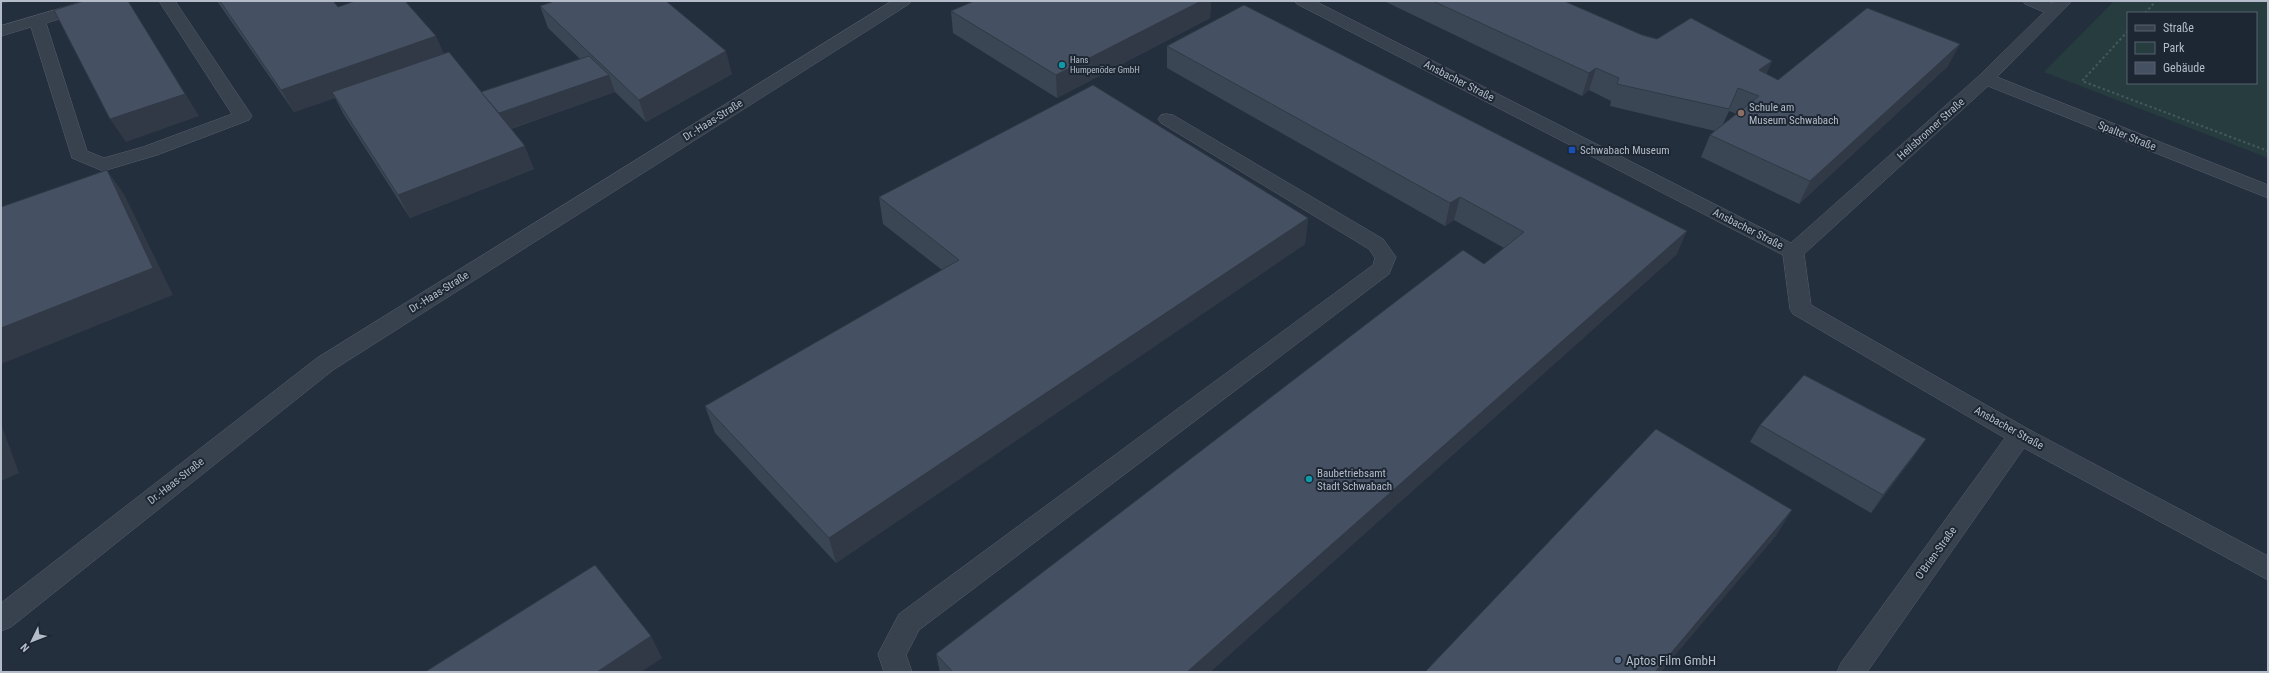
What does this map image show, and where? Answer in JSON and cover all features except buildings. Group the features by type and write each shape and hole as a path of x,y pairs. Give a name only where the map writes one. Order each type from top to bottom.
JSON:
{"street":[{"path":"1,31 37,20 72,5 102,1"},
{"path":"37,20 79,154 103,165 150,151 243,116 167,1"},
{"name":"Dr.-Haas-Straße","path":"1,619 325,364 902,1"},
{"name":"Ansbacher Straße","path":"1303,1 1793,252 1801,309 2020,435 2268,570"},
{"path":"2031,1 2060,5"},
{"name":"Heilsbronner Straße","path":"1793,252 1986,80 2060,5"},
{"name":"Spalter Straße","path":"1986,80 2268,192"},
{"path":"898,672 892,654 910,622 1382,270 1386,257 1376,244 1167,119"},
{"name":"O'Brien-Straße","path":"1851,672 2020,435"}],"path":[{"path":"2146,12 2156,1"},
{"path":"2127,32 2082,81 2268,151"}],"green space":[{"path":"2114,1 2268,1 2268,158 2044,72"}],"place":[{"name":"Hans Humpenöder GmbH","path":"1062,65"},
{"name":"Schule am Museum Schwabach","path":"1741,113"},
{"name":"Schwabach Museum","path":"1572,150"},
{"name":"Baubetriebsamt Stadt Schwabach","path":"1309,479"},
{"name":"Aptos Film GmbH","path":"1618,660"}]}
